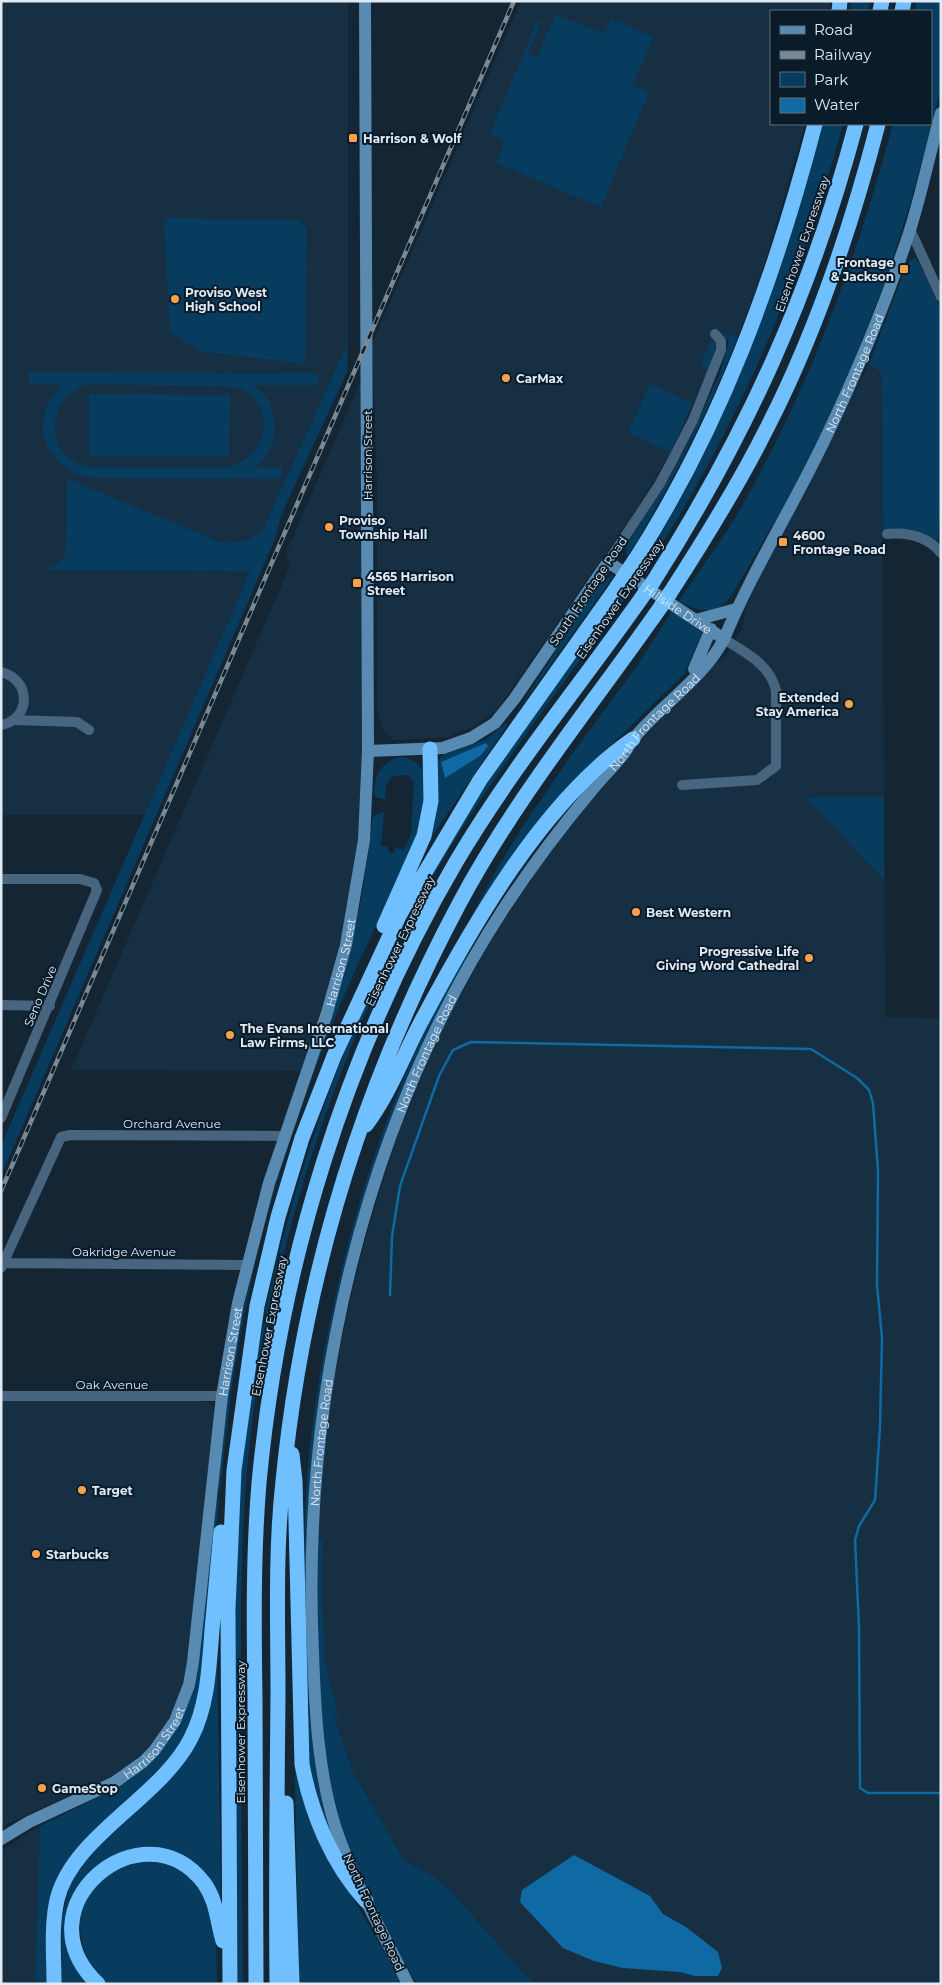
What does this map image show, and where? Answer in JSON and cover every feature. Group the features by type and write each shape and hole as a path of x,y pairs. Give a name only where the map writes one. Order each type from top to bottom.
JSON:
{"highway":[{"path":"230,1984 228,1610 234,1470 256,1306 278,1217 302,1138 334,1056 399,916 446,836 506,742 617,587 682,482 724,396 778,252 815,125"},
{"name":"Eisenhower Expressway","path":"256,1984 254,1601 259,1483 283,1320 314,1192 345,1100 390,990 438,895 504,784 649,588 707,494 752,410 772,366 818,251 856,125"},
{"path":"277,1984 278,1549 288,1430 309,1306 356,1138 374,1088 430,959 486,856 565,736 666,599 725,506 788,385 843,245 878,125"},
{"path":"356,1138 382,1104 441,984 508,877 548,822 575,790 594,771 633,739"},
{"path":"334,1056 335,1035 424,836 431,801 430,749"},
{"path":"288,1430 295,1481 302,1764 308,1793 323,1832 352,1887 366,1901"},
{"path":"54,1984 57,1901 68,1874 85,1850 168,1770 181,1754 198,1721 207,1682 224,1500 234,1470"},
{"path":"278,1752 286,1787 292,1984"},
{"path":"98,1984 87,1971 77,1952 73,1932 74,1910 84,1888 98,1872 111,1864 142,1855 163,1857 184,1865 198,1877 213,1900 230,1961"}],"main road":[{"name":"Harrison Street","path":"1,1838 129,1773 154,1751 175,1721 189,1685 222,1396 247,1266 284,1136 327,1013 346,945 364,840 368,750 365,1"},
{"name":"North Frontage Road","path":"408,1984 366,1901 336,1828 326,1788 316,1698 312,1634 315,1491 324,1406 346,1291 374,1189 412,1082 450,1001 499,917 533,866 593,788 625,753 633,739 668,703 677,697 718,649 724,638 736,609 804,482 850,385 910,229 941,113"},
{"name":"South Frontage Road","path":"368,750 444,748 471,738 495,723 515,698 608,562"},
{"name":"Hillside Drive","path":"608,562 724,638"},
{"path":"696,620 736,609"},
{"path":"668,703 695,668 711,629"}],"street":[{"path":"910,229 940,294"},
{"name":"South Frontage Road","path":"608,562 659,485 693,420 722,350 721,341 715,334"},
{"path":"887,534 919,536 928,540 941,553"},
{"path":"682,785 758,780 776,766 776,690 773,678 756,660 724,638"},
{"path":"1,672 16,678 23,689 23,709 15,720"},
{"path":"1,726 15,720 77,722 89,730"},
{"name":"Seno Drive","path":"1,879 80,879 94,883 97,895 1,1118"},
{"path":"1,1006 50,1006"},
{"name":"Orchard Avenue","path":"2,1265 61,1137 70,1135 284,1136"},
{"name":"Oakridge Avenue","path":"2,1265 247,1266"},
{"name":"Oak Avenue","path":"1,1396 222,1396"}],"shaded area":[{"name":"Proviso West High School","path":"1,1 348,1 348,342 263,529 245,541 223,543 67,478 66,551 61,562 45,570 250,571 145,815 1,815"},
{"path":"521,1 830,1 829,10 770,10 770,125 805,125 766,260 738,337 722,332 709,369 671,452 631,517 498,708 475,726 447,737 394,740 385,734 377,709 377,485 372,344"},
{"path":"869,364 879,371 882,383 885,1017 941,1018 941,1984 537,1984 524,1974 451,1891 435,1878 403,1859 353,1772 334,1717 339,1715 325,1664 322,1592 323,1541 317,1540 324,1447 331,1393 348,1310 365,1239 398,1134 446,1020 516,897 596,790 695,682 715,662 723,660 742,629 746,608 762,572"},
{"path":"363,376 363,780 360,840 339,960 301,1071 71,1070 290,566 286,553"},
{"path":"1,1401 202,1401 211,1404 215,1414 187,1670 183,1687 170,1718 149,1748 121,1772 1,1827"},
{"path":"40,1826 35,1984 1,1984 1,1851"}],"green space":[{"path":"851,1 870,1 868,10 850,10"},
{"path":"916,1 941,1 941,89 932,123 932,10 915,10"},
{"path":"555,15 605,33 611,19 654,37 633,85 649,92 601,207 496,163 505,141 490,134 537,21 541,23 528,53 537,57"},
{"path":"822,125 843,125 826,184 806,243 761,357 706,468 642,575 641,565 673,513 701,460 749,351 788,240"},
{"path":"893,125 931,125 911,201 886,279 855,358 818,440 782,509 731,596 719,607 713,609 700,610 694,608 679,601 738,513 787,420 847,274"},
{"path":"164,218 299,220 307,229 305,364 199,351 170,332"},
{"path":"914,258 919,262 941,309 941,488 938,541 920,533 883,531 882,380 879,371 869,364 907,264"},
{"path":"722,332 738,337 726,366 701,422 627,557 626,545 672,473 720,373 729,342"},
{"path":"711,340 716,344 709,369 700,366"},
{"path":"348,342 347,372 281,516 275,539 1,1176 1,1146 250,571 43,570 61,562 66,551 67,478 223,543 245,541 263,529"},
{"path":"29,372 318,373 318,385 255,385 269,404 275,426 274,438 270,449 264,459 255,467 282,467 281,479 97,478 80,475 65,467 54,456 46,444 43,429 44,414 51,399 63,385 29,384","holes":["89,384 236,387 249,394 258,404 263,416 264,429 253,453 242,462 228,467 92,467 76,462 65,453 58,442 55,428 57,414 63,402 74,391"]},
{"path":"650,384 693,403 671,452 628,433"},
{"path":"89,394 230,395 229,457 89,456"},
{"path":"610,576 613,577 514,716 599,584"},
{"path":"634,586 499,772 449,849 426,889 390,960 357,1033 328,1107 303,1183 282,1260 265,1338 253,1417 245,1496 241,1627 243,1984 238,1984 236,1612 242,1467 263,1323 299,1181 322,1112 348,1044 377,977 434,869 485,787 540,706 625,588"},
{"path":"672,611 703,633 684,674 609,747 478,913 474,911 525,823 570,757 637,666"},
{"path":"506,723 508,724 425,847 438,761 443,755 485,740"},
{"path":"400,757 411,760 419,766 423,774 425,795 418,837 369,939 333,1023 297,1118 266,1220 281,1162 344,977 362,896 373,816 384,812 381,846 388,847 389,853 395,853 395,847 403,850 411,835 414,782 408,775 392,776 386,786 385,799 378,798 374,794 377,776 383,766"},
{"path":"806,797 884,797 884,880"},
{"path":"463,958 466,959 424,1039 376,1166 311,1478 306,1561 331,1836 309,1780 305,1724 309,1718 310,1710 306,1689 305,1661 304,1554 307,1473 319,1383 330,1320 362,1194 406,1073 433,1015"},
{"path":"259,1245 243,1320 231,1393 220,1489 217,1489 230,1379 247,1293"},
{"path":"216,1498 219,1498 200,1691 187,1730 173,1754 155,1774 71,1858 49,1984 35,1984 40,1826 94,1799 140,1770 159,1753 175,1731 187,1706 197,1674"},
{"path":"317,1540 323,1541 322,1592 325,1664 339,1715 334,1717 353,1772 403,1859 435,1878 451,1891 524,1974 537,1984 417,1984 372,1903 344,1838 325,1748 319,1679"},
{"path":"292,1628 296,1759 326,1850 402,1984 299,1984"},
{"path":"217,1652 221,1899 204,1874 129,1851 71,1908 92,1984 61,1984 62,1916 71,1881 83,1862 171,1774"},
{"path":"132,1861 167,1863 199,1884 216,1930 217,1984 107,1984 92,1965 82,1943 80,1932 83,1908 95,1884"}],"water":[{"path":"486,743 488,746 480,756 445,778 441,762"},
{"path":"574,1855 650,1896 663,1914 686,1927 718,1952 722,1968 718,1976 695,1976 680,1972 623,1968 594,1961 563,1948 520,1902 522,1890"}],"waterway":[{"path":"390,1295 392,1236 400,1186 439,1076 453,1050 471,1042 811,1049 857,1078 869,1090 873,1103 878,1171 877,1285 882,1338 880,1427 875,1500 859,1526 855,1540 859,1627 860,1788 868,1793 941,1793"}],"railway":[{"path":"1,1191 514,1"}],"place":[{"name":"Harrison & Wolf","path":"353,138"},
{"name":"Frontage & Jackson","path":"904,269"},
{"name":"Proviso West High School","path":"175,299"},
{"name":"CarMax","path":"506,378"},
{"name":"Proviso Township Hall","path":"329,527"},
{"name":"4600 Frontage Road","path":"783,542"},
{"name":"4565 Harrison Street","path":"357,583"},
{"name":"Extended Stay America","path":"849,704"},
{"name":"Best Western","path":"636,912"},
{"name":"Progressive Life Giving Word Cathedral","path":"809,958"},
{"name":"The Evans International Law Firms, LLC","path":"230,1035"},
{"name":"Target","path":"82,1490"},
{"name":"Starbucks","path":"36,1554"},
{"name":"GameStop","path":"42,1788"}]}
